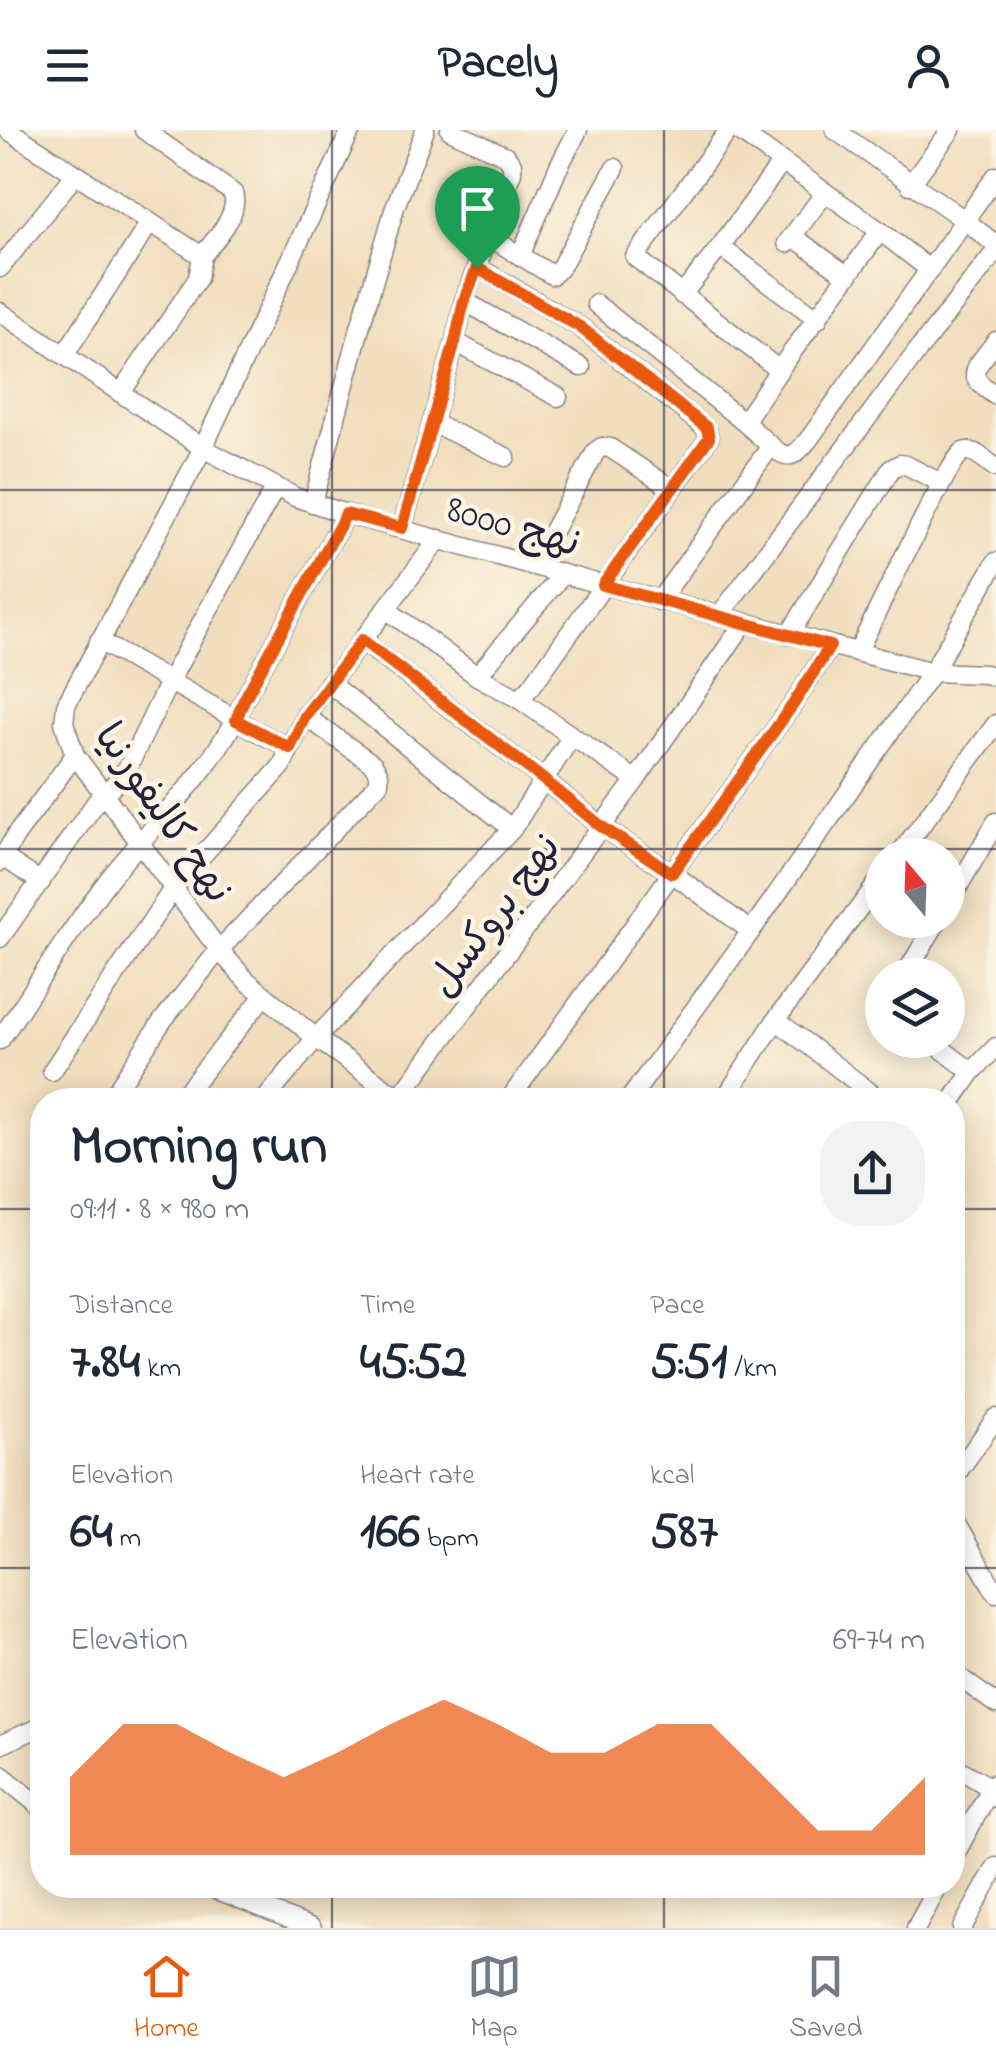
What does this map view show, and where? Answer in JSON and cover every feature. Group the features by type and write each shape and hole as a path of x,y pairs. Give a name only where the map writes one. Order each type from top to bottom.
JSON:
{"street":[{"path":"121,393 198,278 202,256 233,212 236,200 233,193 144,130"},
{"name":"نهح كاليفورنيا","path":"350,130 203,448 64,712 66,733 75,755 218,950 264,996 385,1088"},
{"path":"313,504 396,207 425,130"},
{"path":"402,528 464,301 512,172 506,156 450,130"},
{"path":"520,256 578,130"},
{"path":"729,130 635,257 779,370"},
{"path":"737,130 930,270"},
{"path":"720,615 996,248 966,221 910,184 860,137 835,130"},
{"path":"910,184 950,130"},
{"path":"4,132 202,256"},
{"path":"682,295 782,162"},
{"path":"488,236 552,275 615,168"},
{"path":"0,268 75,174"},
{"path":"596,304 782,456 796,454 996,176"},
{"path":"824,193 789,240 848,276"},
{"path":"65,354 149,224"},
{"path":"744,422 880,231"},
{"path":"720,246 818,319"},
{"path":"477,268 580,327 707,428 709,438 531,687 519,698"},
{"path":"464,301 581,367"},
{"name":"نهج 8000","path":"0,312 203,448 313,504 932,672 992,670"},
{"path":"996,341 974,378 996,396"},
{"path":"455,342 558,397"},
{"path":"432,423 506,456"},
{"path":"659,600 771,446"},
{"path":"534,566 596,451 602,447 610,448 672,489"},
{"path":"858,651 959,454 973,451 996,468"},
{"path":"789,635 891,469 906,465 941,484"},
{"path":"0,938 104,790 113,786 128,767 169,682 275,488"},
{"path":"0,1040 73,928 139,842 188,788 236,720 346,514"},
{"path":"52,1071 174,886 282,766 305,716 439,539"},
{"path":"639,1088 932,672 996,562"},
{"path":"477,676 563,574"},
{"path":"386,609 477,676 519,698 636,780"},
{"name":"نهج بروكسل","path":"408,1088 602,827 744,624"},
{"path":"362,640 602,827 751,931"},
{"path":"99,641 290,748"},
{"path":"518,1088 794,703 830,646"},
{"path":"329,683 512,829"},
{"path":"117,1088 163,1020 218,950 379,783 373,764 305,716"},
{"path":"912,838 996,724"},
{"path":"275,1088 316,1038 512,829 572,736"},
{"path":"41,882 2,859 75,755"},
{"path":"965,875 996,822"},
{"path":"732,1088 776,1020 865,900"},
{"path":"190,1088 264,996"},
{"path":"776,1020 864,1088"},
{"path":"964,1088 987,1062"},
{"path":"965,1462 996,1418"},
{"path":"965,1539 996,1593"},
{"path":"965,1681 996,1704"},
{"path":"0,1745 30,1731"},
{"path":"965,1773 994,1790 965,1838"},
{"path":"0,1774 30,1798"},
{"path":"962,1928 996,1867"},
{"path":"237,1898 312,1928"},
{"path":"252,1904 255,1898"},
{"path":"916,1928 932,1898"}],"route":[{"path":"477,268 580,327 710,434 603,585 830,646 794,703 672,873 602,827 362,640 305,716 290,748 236,720 346,514 402,528 464,301 477,268"}]}
